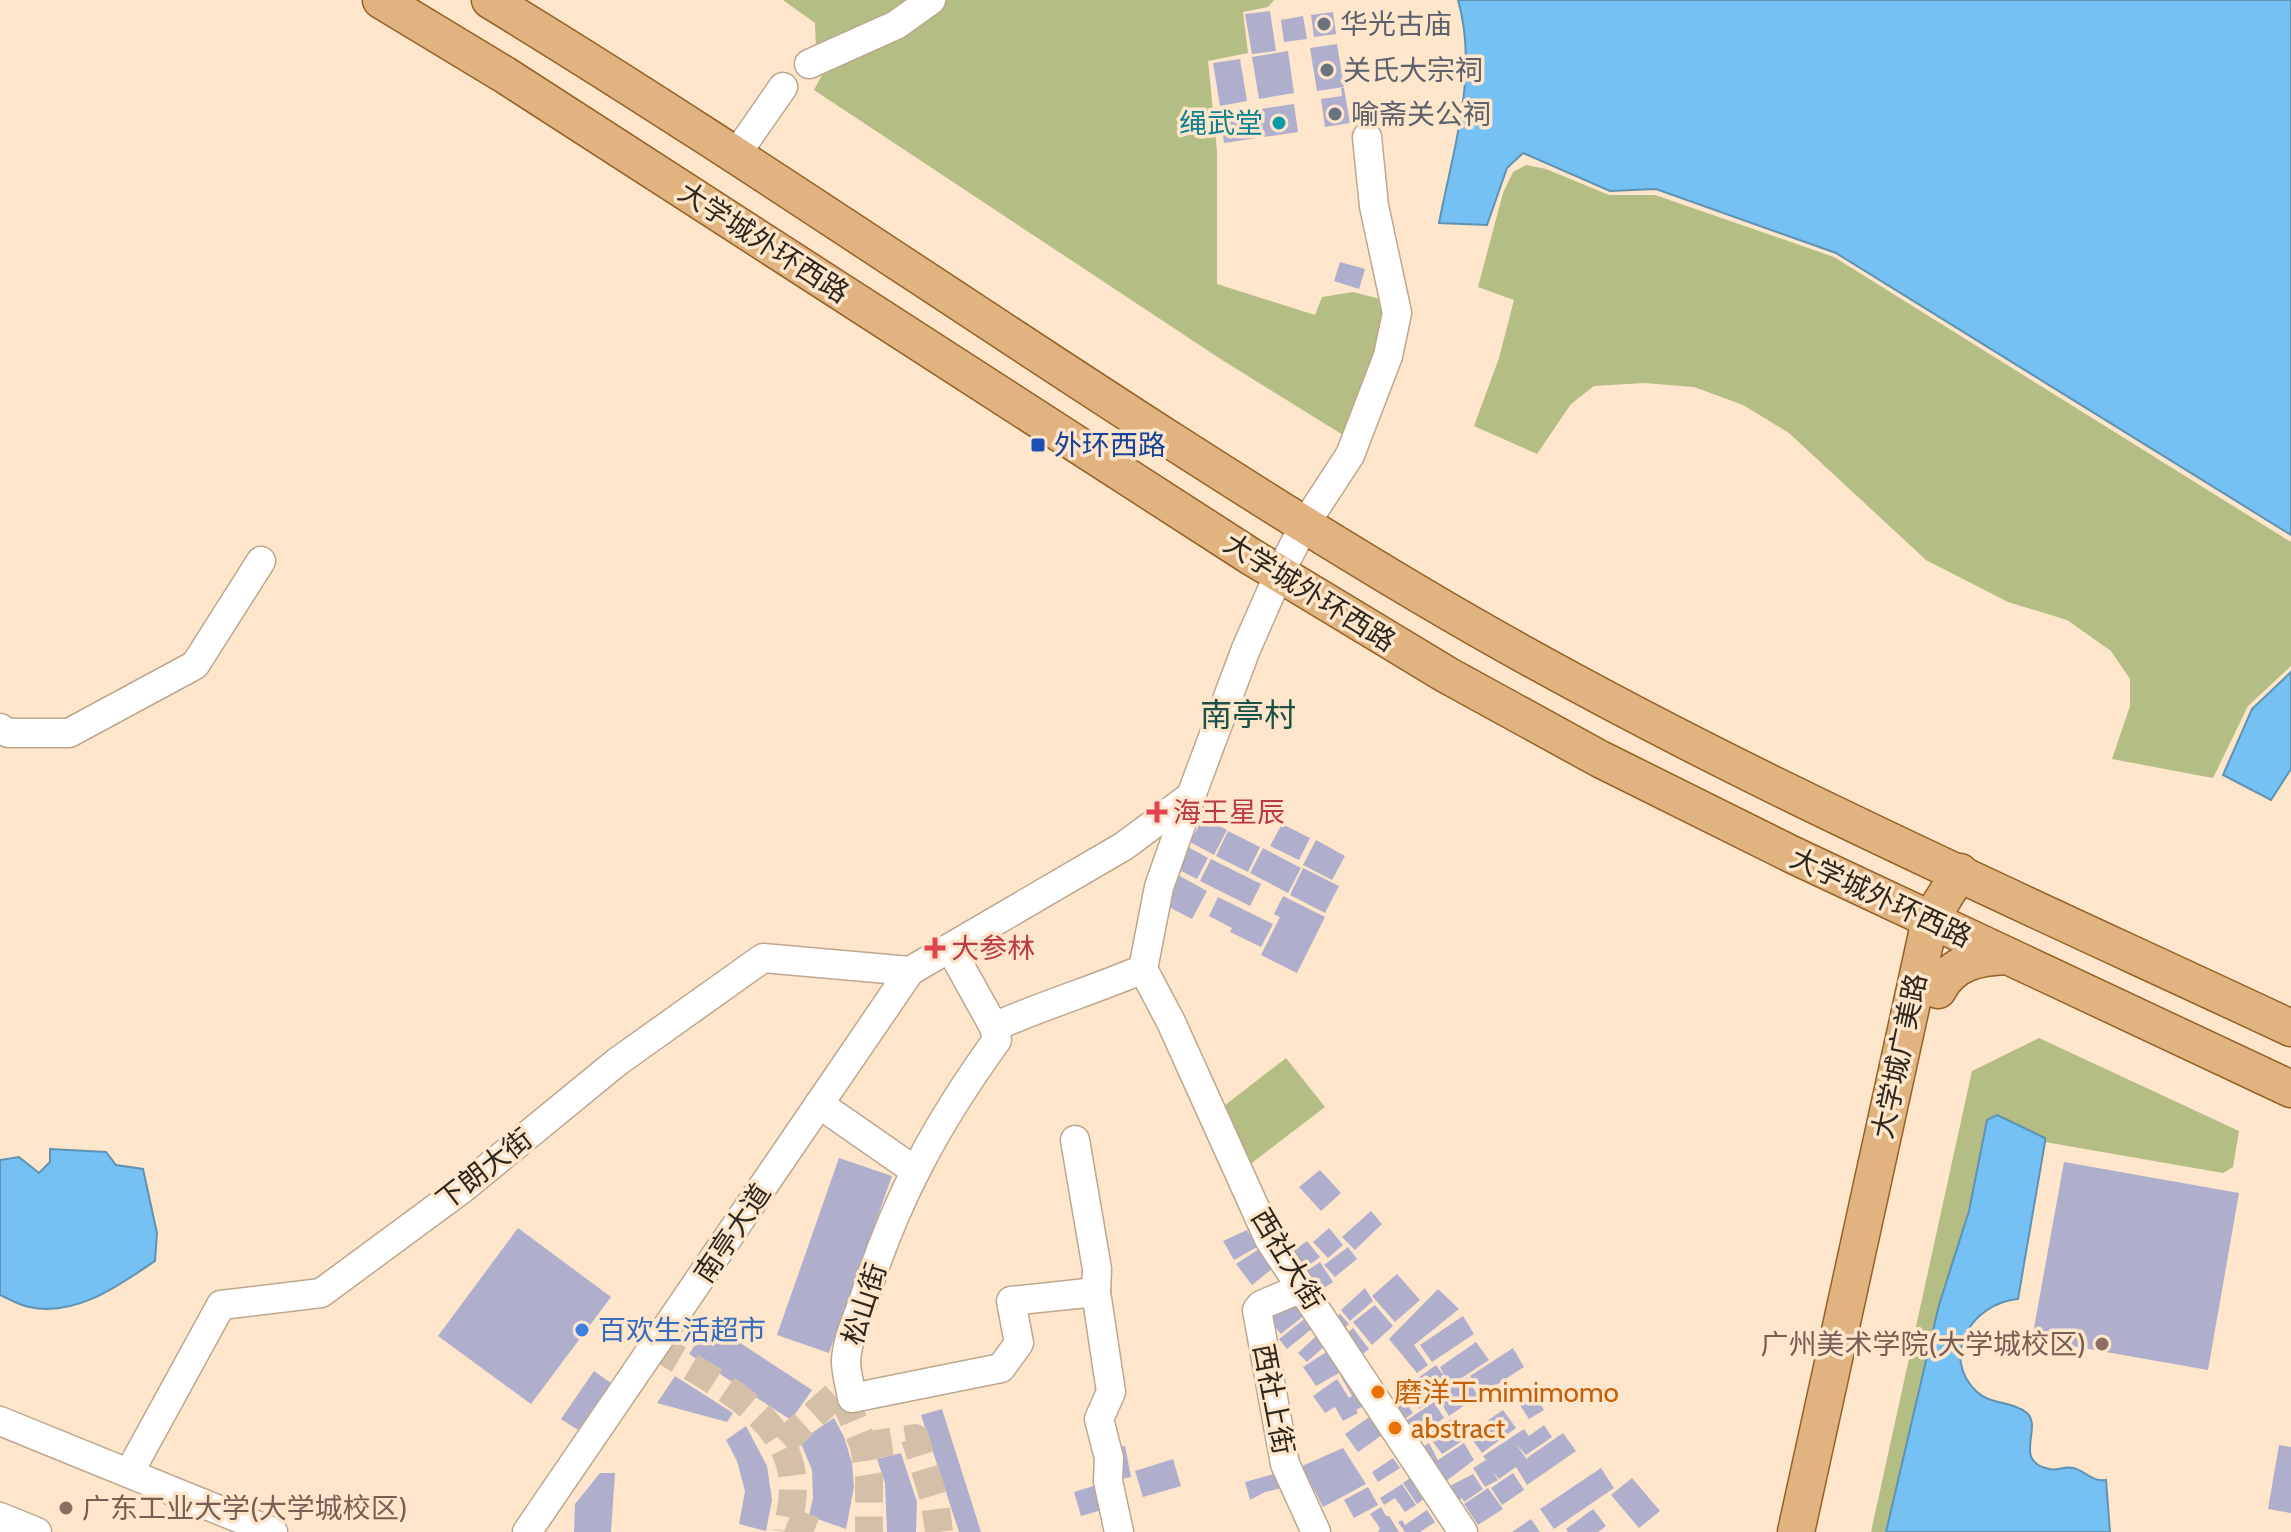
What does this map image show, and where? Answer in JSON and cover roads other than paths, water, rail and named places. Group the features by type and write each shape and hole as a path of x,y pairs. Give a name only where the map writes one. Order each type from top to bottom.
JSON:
{"main road":[{"name":"大学城外环西路","path":"381,0 505,75 1279,574 1392,643 1600,759 1888,902 2291,1089"},
{"name":"大学城外环西路","path":"490,0 1305,524 1475,626 1627,709 1817,805 2291,1028"},
{"path":"1888,902 1898,904 1916,898 1927,883 1926,864 1913,850"},
{"name":"大学城广美路","path":"1796,1532 1941,925 1960,872"},
{"path":"1888,902 1908,931 1926,987 1967,962 2007,956"},
{"name":"大学城广美路","path":"1819,1532 1926,987"}],"street":[{"path":"809,64 896,25 931,0"},
{"path":"735,156 783,87"},
{"path":"950,948 994,1027 1143,969 1159,887 1242,658 1305,524 1350,455 1388,356 1397,313 1374,206 1367,137"},
{"path":"0,728 8,733 69,733 195,665 261,561"},
{"name":"南亭大道","path":"527,1532 910,971 1124,846 1191,796"},
{"name":"下朗大街","path":"129,1473 221,1305 321,1293 462,1189 617,1062 763,958 910,971"},
{"name":"西社大街","path":"1143,969 1177,1035 1269,1239 1463,1532"},
{"name":"松山街","path":"994,1027 997,1040 955,1097 914,1170 874,1267 848,1347 846,1364 852,1398 1001,1368 1019,1343 1011,1301 1096,1292"},
{"path":"819,1104 914,1170"},
{"path":"1075,1140 1097,1269 1096,1292 1111,1392 1099,1419 1109,1458 1108,1481 1119,1532"},
{"name":"西社上街","path":"1302,1288 1261,1305 1257,1310 1285,1464 1316,1532"},
{"path":"0,1421 273,1532"},
{"path":"0,1517 37,1532"}],"water":[{"path":"1458,0 2291,0 2291,535 1836,253 1656,189 1610,191 1523,153 1507,168 1487,225 1439,223 1457,140 1465,83 1464,28"},
{"path":"2291,672 2291,769 2271,800 2223,775 2252,709"},
{"path":"1997,1115 2045,1138 2045,1142 2018,1299 1987,1310 1975,1321 1961,1348 1961,1363 1966,1378 1977,1392 2027,1413 2032,1427 2030,1452 2038,1465 2052,1469 2078,1469 2096,1479 2106,1480 2110,1532 1886,1532 1939,1305 1969,1211 1987,1120"},
{"path":"50,1149 106,1152 116,1165 143,1169 157,1233 155,1261 96,1297 63,1308 46,1309 25,1306 0,1295 0,1160 19,1157 39,1173 50,1162"}],"tunnel":[{"path":"655,1345 745,1402 779,1440 790,1463 793,1489 787,1532"},
{"path":"783,1443 841,1390 864,1446 869,1477 869,1532"},
{"path":"864,1446 915,1438 935,1502 939,1532"},
{"path":"788,1521 817,1532"}],"place":[{"name":"华光古庙","path":"1324,24"},
{"name":"关氏大宗祠","path":"1327,70"},
{"name":"喻斋关公祠","path":"1335,114"},
{"name":"绳武堂","path":"1279,123"},
{"name":"外环西路","path":"1038,445"},
{"name":"海王星辰","path":"1157,812"},
{"name":"大参林","path":"935,948"},
{"name":"百欢生活超市","path":"582,1330"},
{"name":"广州美术学院(大学城校区)","path":"2102,1344"},
{"name":"磨洋工mimimomo","path":"1378,1392"},
{"name":"abstract","path":"1395,1428"},
{"name":"广东工业大学(大学城校区)","path":"66,1508"}],"district":[{"name":"南亭村","path":"1248,714"}]}
